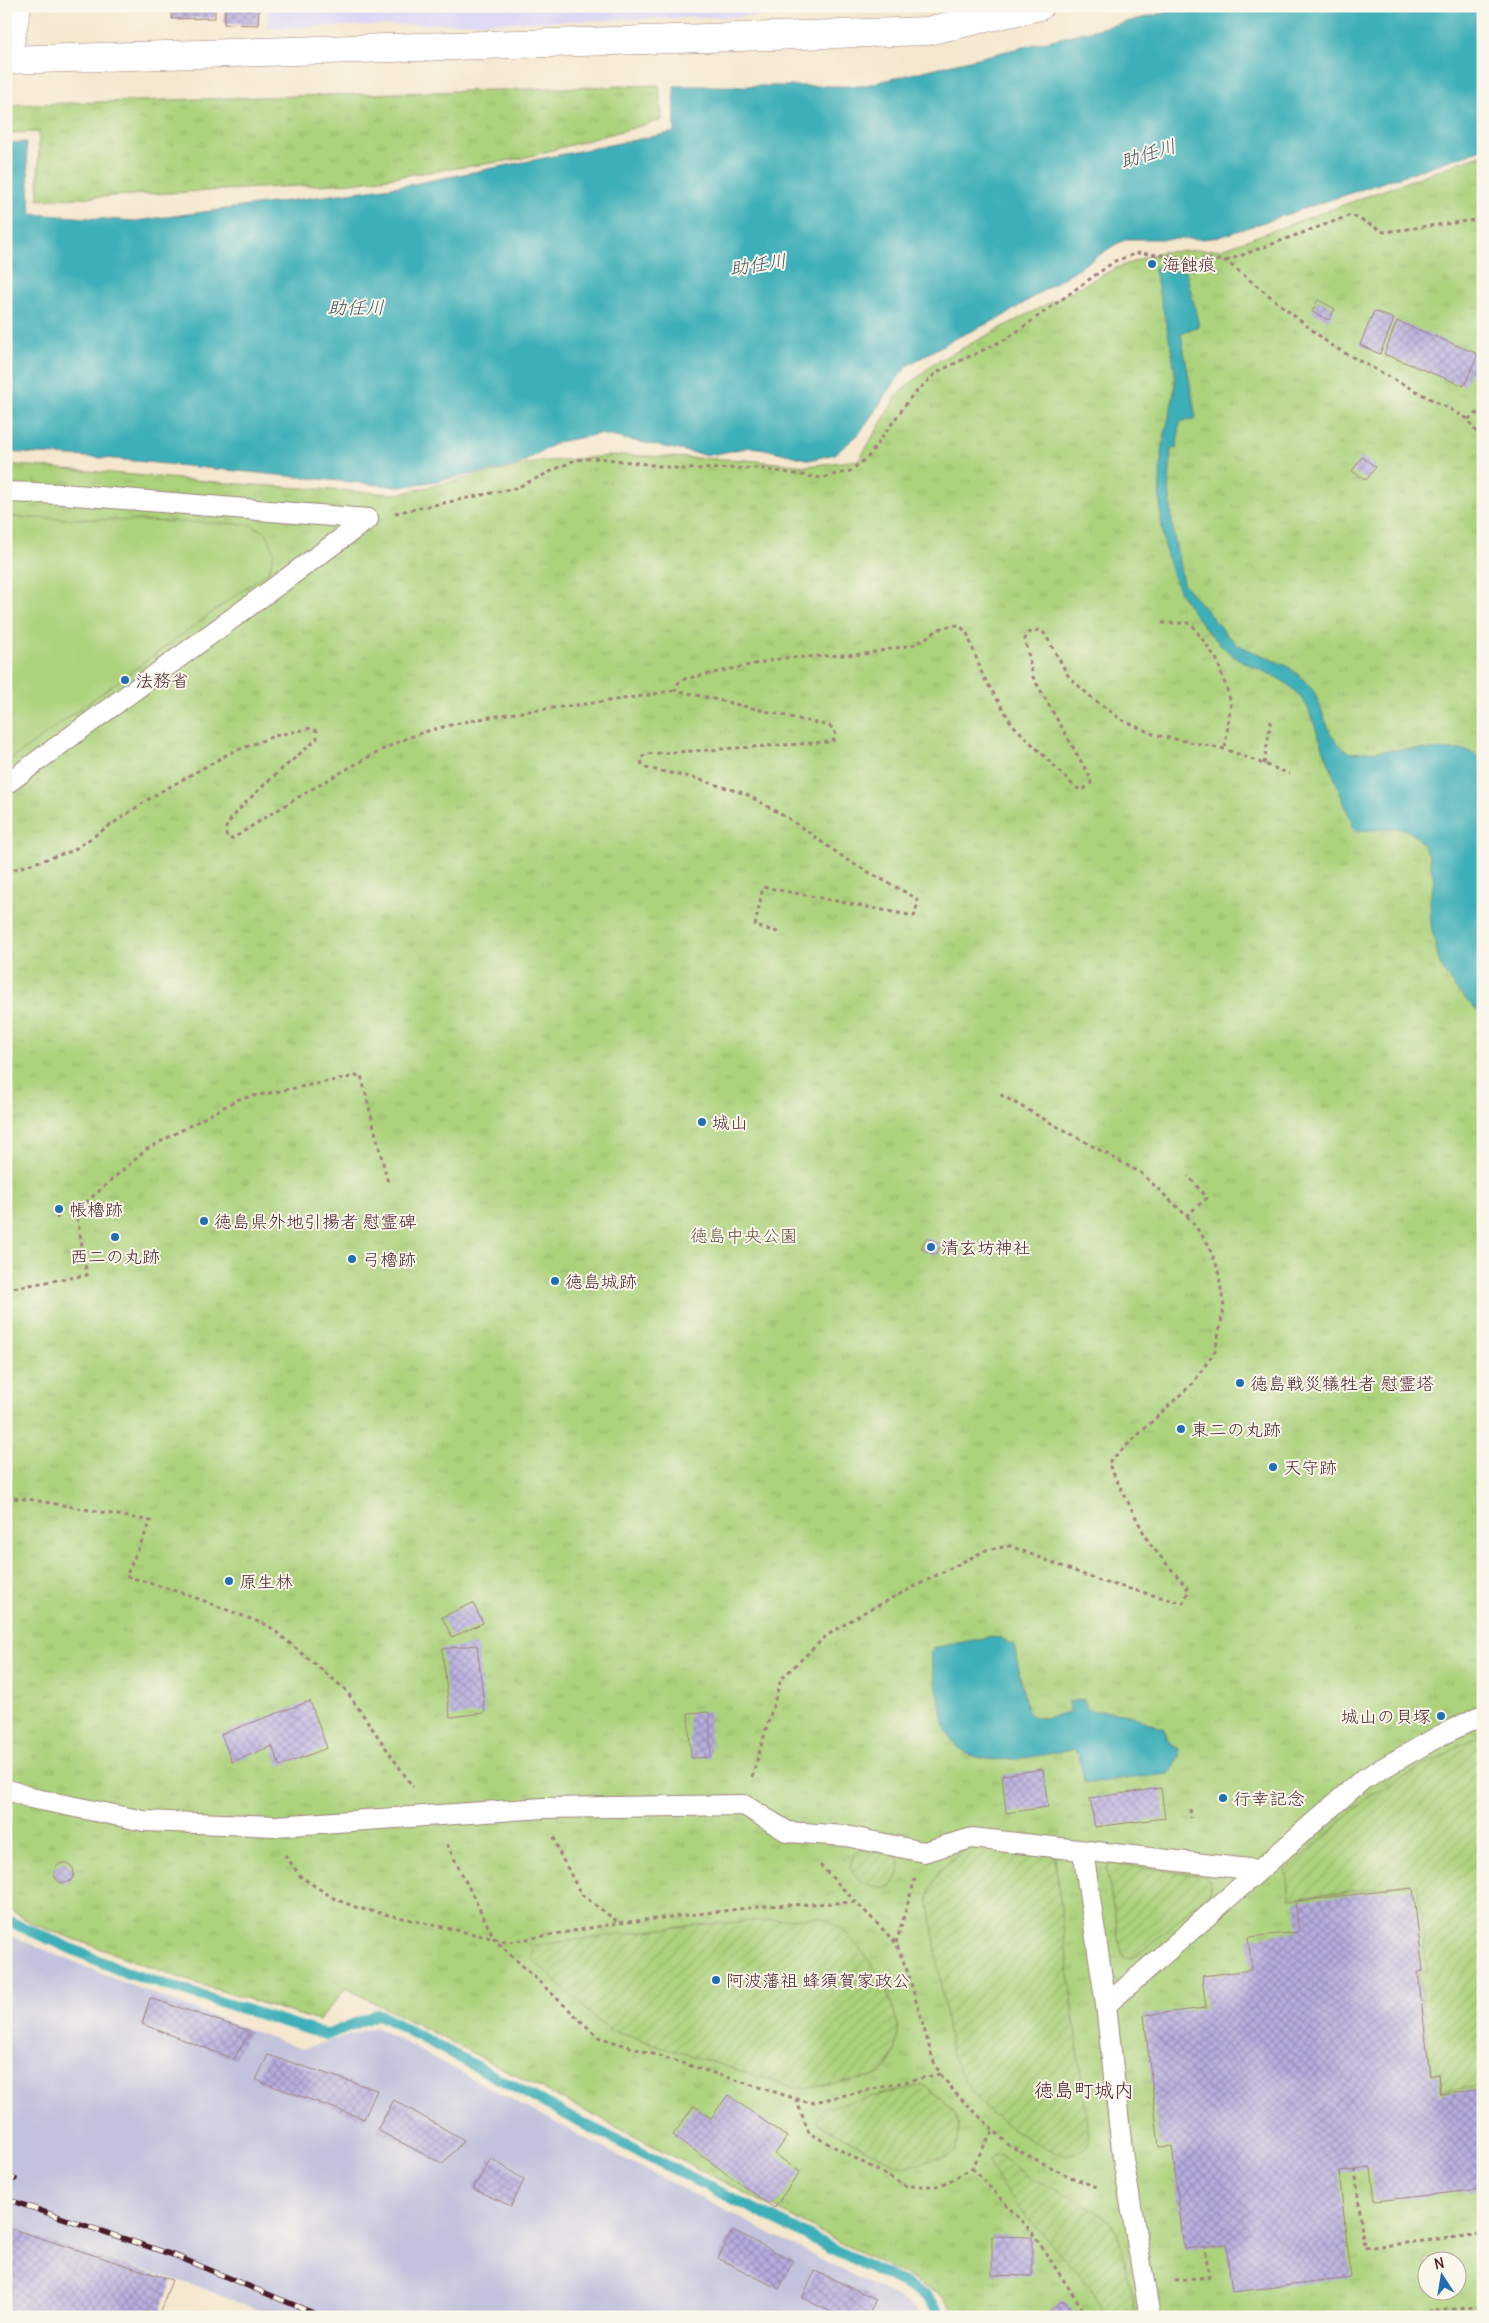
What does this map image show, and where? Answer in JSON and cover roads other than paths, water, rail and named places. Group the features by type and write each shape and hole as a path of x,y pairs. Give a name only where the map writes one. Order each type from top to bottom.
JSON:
{"street":[{"path":"17,6 7,60 927,31 1040,6"}],"lane":[{"path":"6,492 63,494 368,519 6,784"},
{"path":"1106,2005 1362,1780 1441,1735 1483,1715"},
{"path":"6,1789 31,1798 144,1821 276,1826 432,1814 544,1808 744,1805 788,1832 846,1836 924,1852 972,1838 1258,1870"},
{"path":"1082,1851 1106,2005 1130,2200 1146,2284 1150,2317"}],"water":[{"name":"助任川","path":"1192,6 1483,6 1483,149 1219,237 1203,239 1127,239 1118,243 1002,317 954,339 910,364 858,435 835,454 810,460 750,447 711,455 700,454 599,434 558,442 515,467 401,487 104,458 6,452 6,143 26,142 31,214 135,221 408,185 675,132 674,86 862,86"},
{"path":"1154,267 1186,271 1199,326 1181,333 1196,418 1180,422 1177,447 1171,449 1169,487 1173,531 1183,583 1226,634 1238,645 1287,666 1301,677 1315,693 1331,735 1343,749 1351,753 1406,749 1464,750 1474,753 1483,761 1483,1017 1455,988 1440,965 1431,925 1430,901 1434,881 1429,855 1416,836 1402,828 1357,831 1353,826 1308,708 1300,697 1283,681 1246,663 1229,652 1215,639 1195,615 1176,584 1164,543 1160,500 1161,457 1173,398 1175,375"},
{"path":"988,1637 1001,1638 1014,1645 1027,1711 1031,1715 1046,1718 1069,1712 1068,1702 1084,1699 1087,1710 1125,1713 1164,1729 1168,1741 1179,1749 1178,1760 1173,1769 1168,1774 1090,1783 1084,1781 1079,1755 1073,1750 1005,1760 979,1758 964,1752 954,1743 945,1728 930,1654 933,1648"}],"waterway":[{"path":"6,1920 124,1972 327,2035 378,2014 582,2123 926,2295 942,2317"}],"railway":[{"path":"6,2176 15,2179"},
{"path":"6,2199 176,2256 323,2317"}],"place":[{"name":"海蝕痕","path":"1152,264"},
{"name":"法務省","path":"125,680"},
{"name":"城山","path":"702,1122"},
{"name":"帳櫓跡","path":"59,1209"},
{"name":"徳島県外地引揚者 慰霊碑","path":"204,1221"},
{"name":"西二の丸跡","path":"115,1237"},
{"name":"清玄坊神社","path":"931,1247"},
{"name":"弓櫓跡","path":"352,1259"},
{"name":"徳島城跡","path":"555,1281"},
{"name":"徳島戦災犠牲者 慰霊塔","path":"1240,1383"},
{"name":"東二の丸跡","path":"1181,1429"},
{"name":"天守跡","path":"1273,1467"},
{"name":"原生林","path":"229,1581"},
{"name":"城山の貝塚","path":"1441,1716"},
{"name":"行幸記念","path":"1223,1798"},
{"name":"阿波藩祖 蜂須賀家政公","path":"716,1980"}],"district":[{"name":"徳島町城内","path":"1084,2089"}],"park label":[{"name":"徳島中央公園","path":"744,1235"}]}
